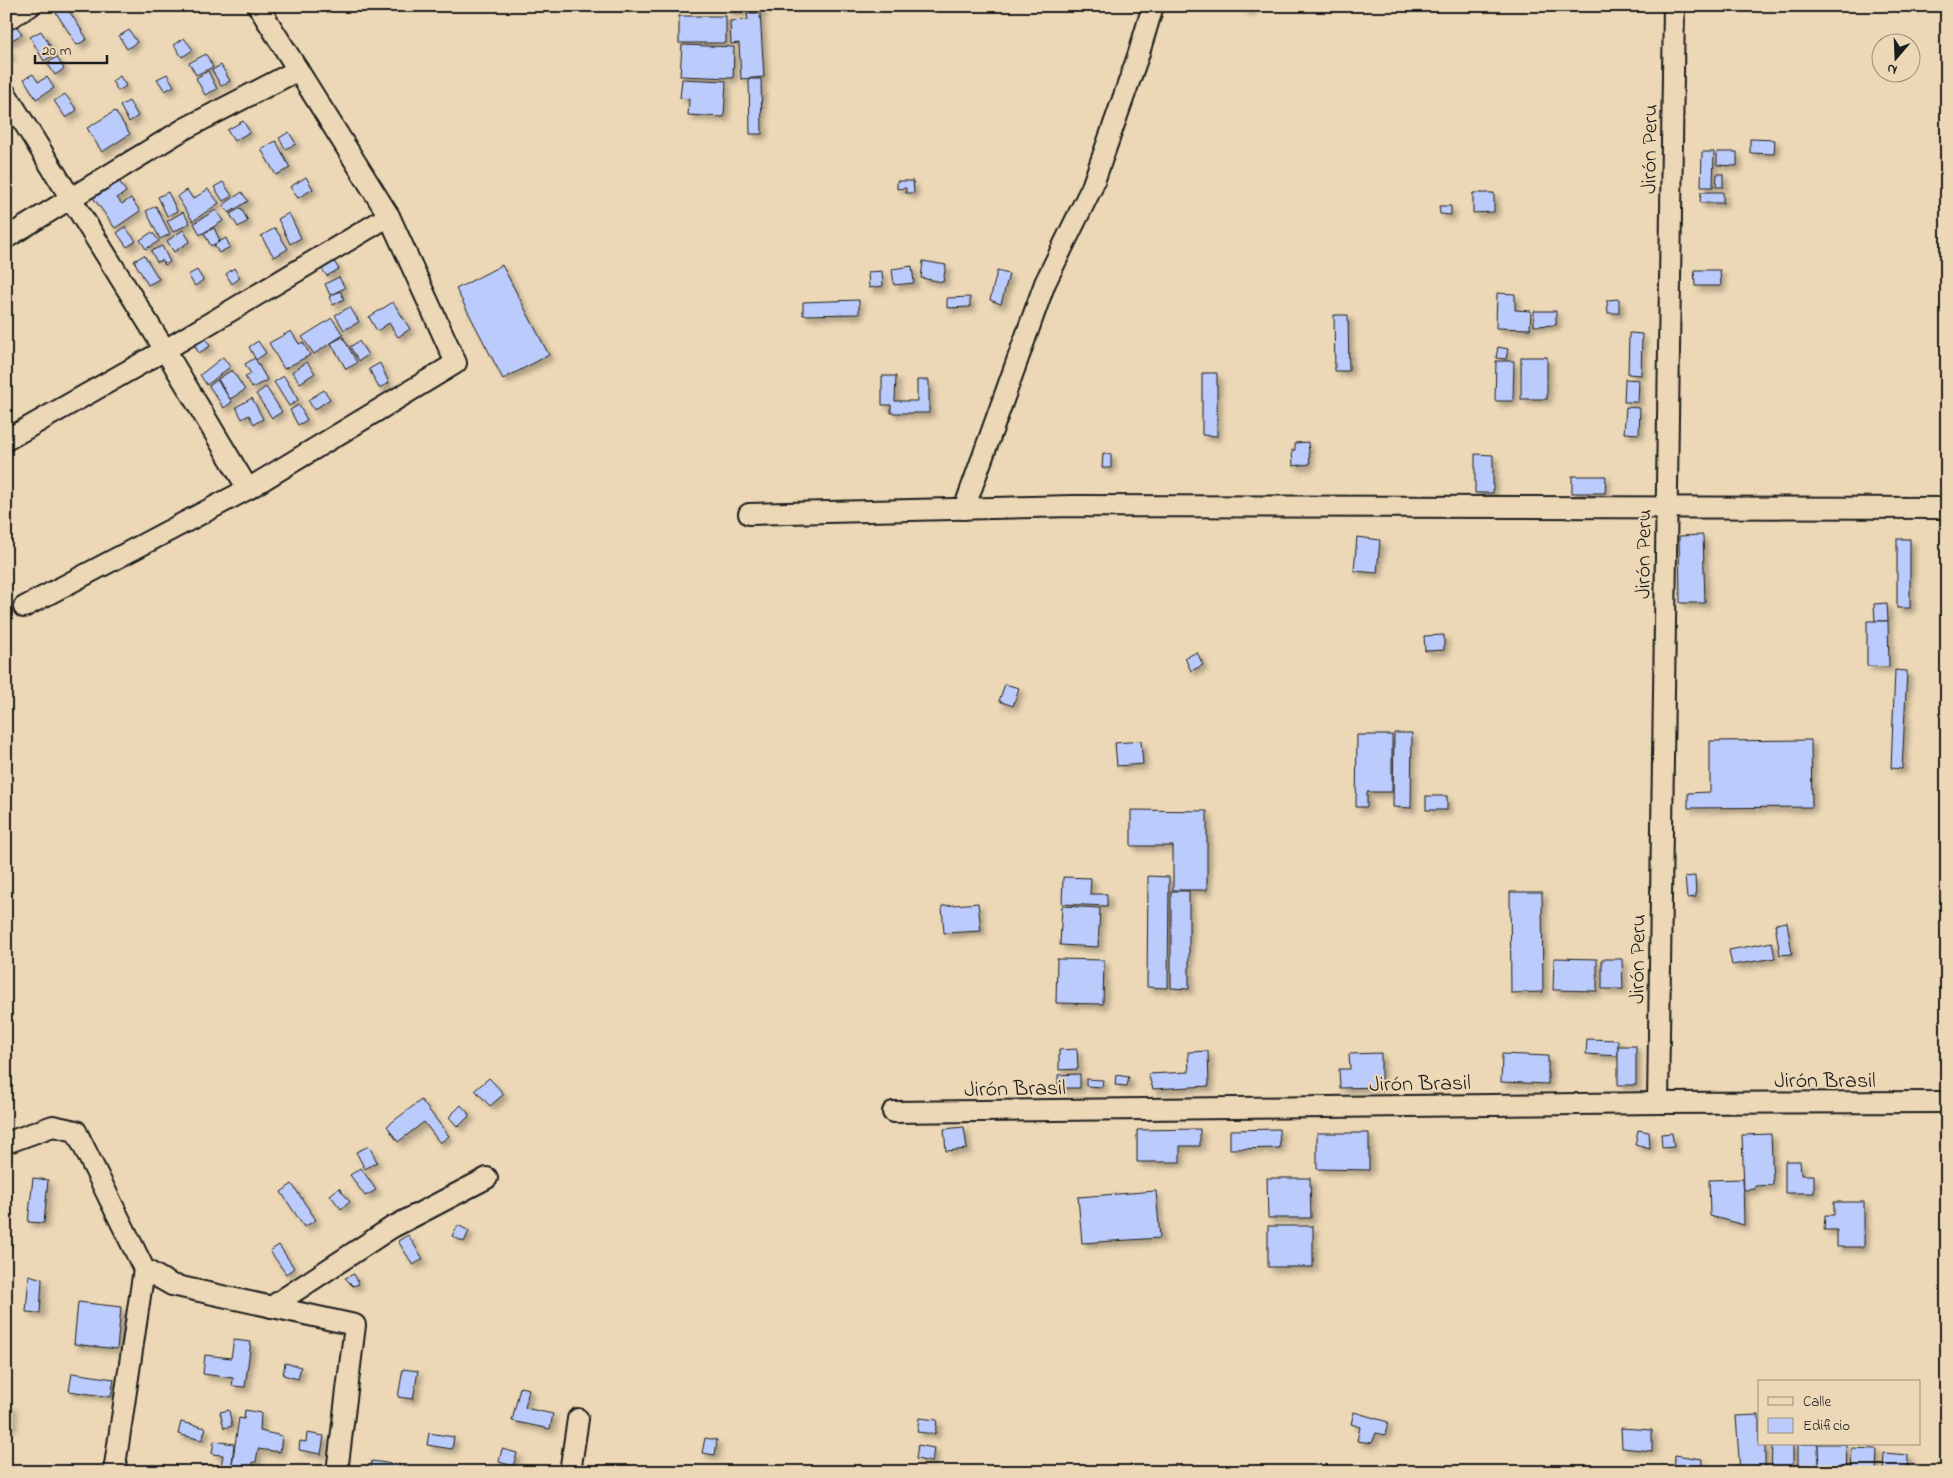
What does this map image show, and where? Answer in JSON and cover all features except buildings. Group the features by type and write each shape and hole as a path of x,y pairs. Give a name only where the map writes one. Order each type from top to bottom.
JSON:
{"street":[{"path":"6,20 30,6"},
{"path":"24,607 248,489 456,363 389,216 258,6"},
{"path":"964,509 1045,283 1092,187 1138,56 1153,6"},
{"name":"Jirón Peru","path":"1658,1103 1674,6"},
{"path":"6,238 184,130 298,70"},
{"path":"6,94 165,350 248,489"},
{"path":"6,440 165,350 389,216"},
{"path":"749,514 1073,506 1947,508"},
{"name":"Jirón Brasil","path":"893,1112 1658,1103 1947,1102"},
{"path":"6,1142 53,1126 76,1132 144,1269 172,1285 354,1325 337,1472"},
{"path":"271,1307 391,1228 487,1178"},
{"path":"114,1472 144,1269"},
{"path":"570,1472 578,1419"}]}
